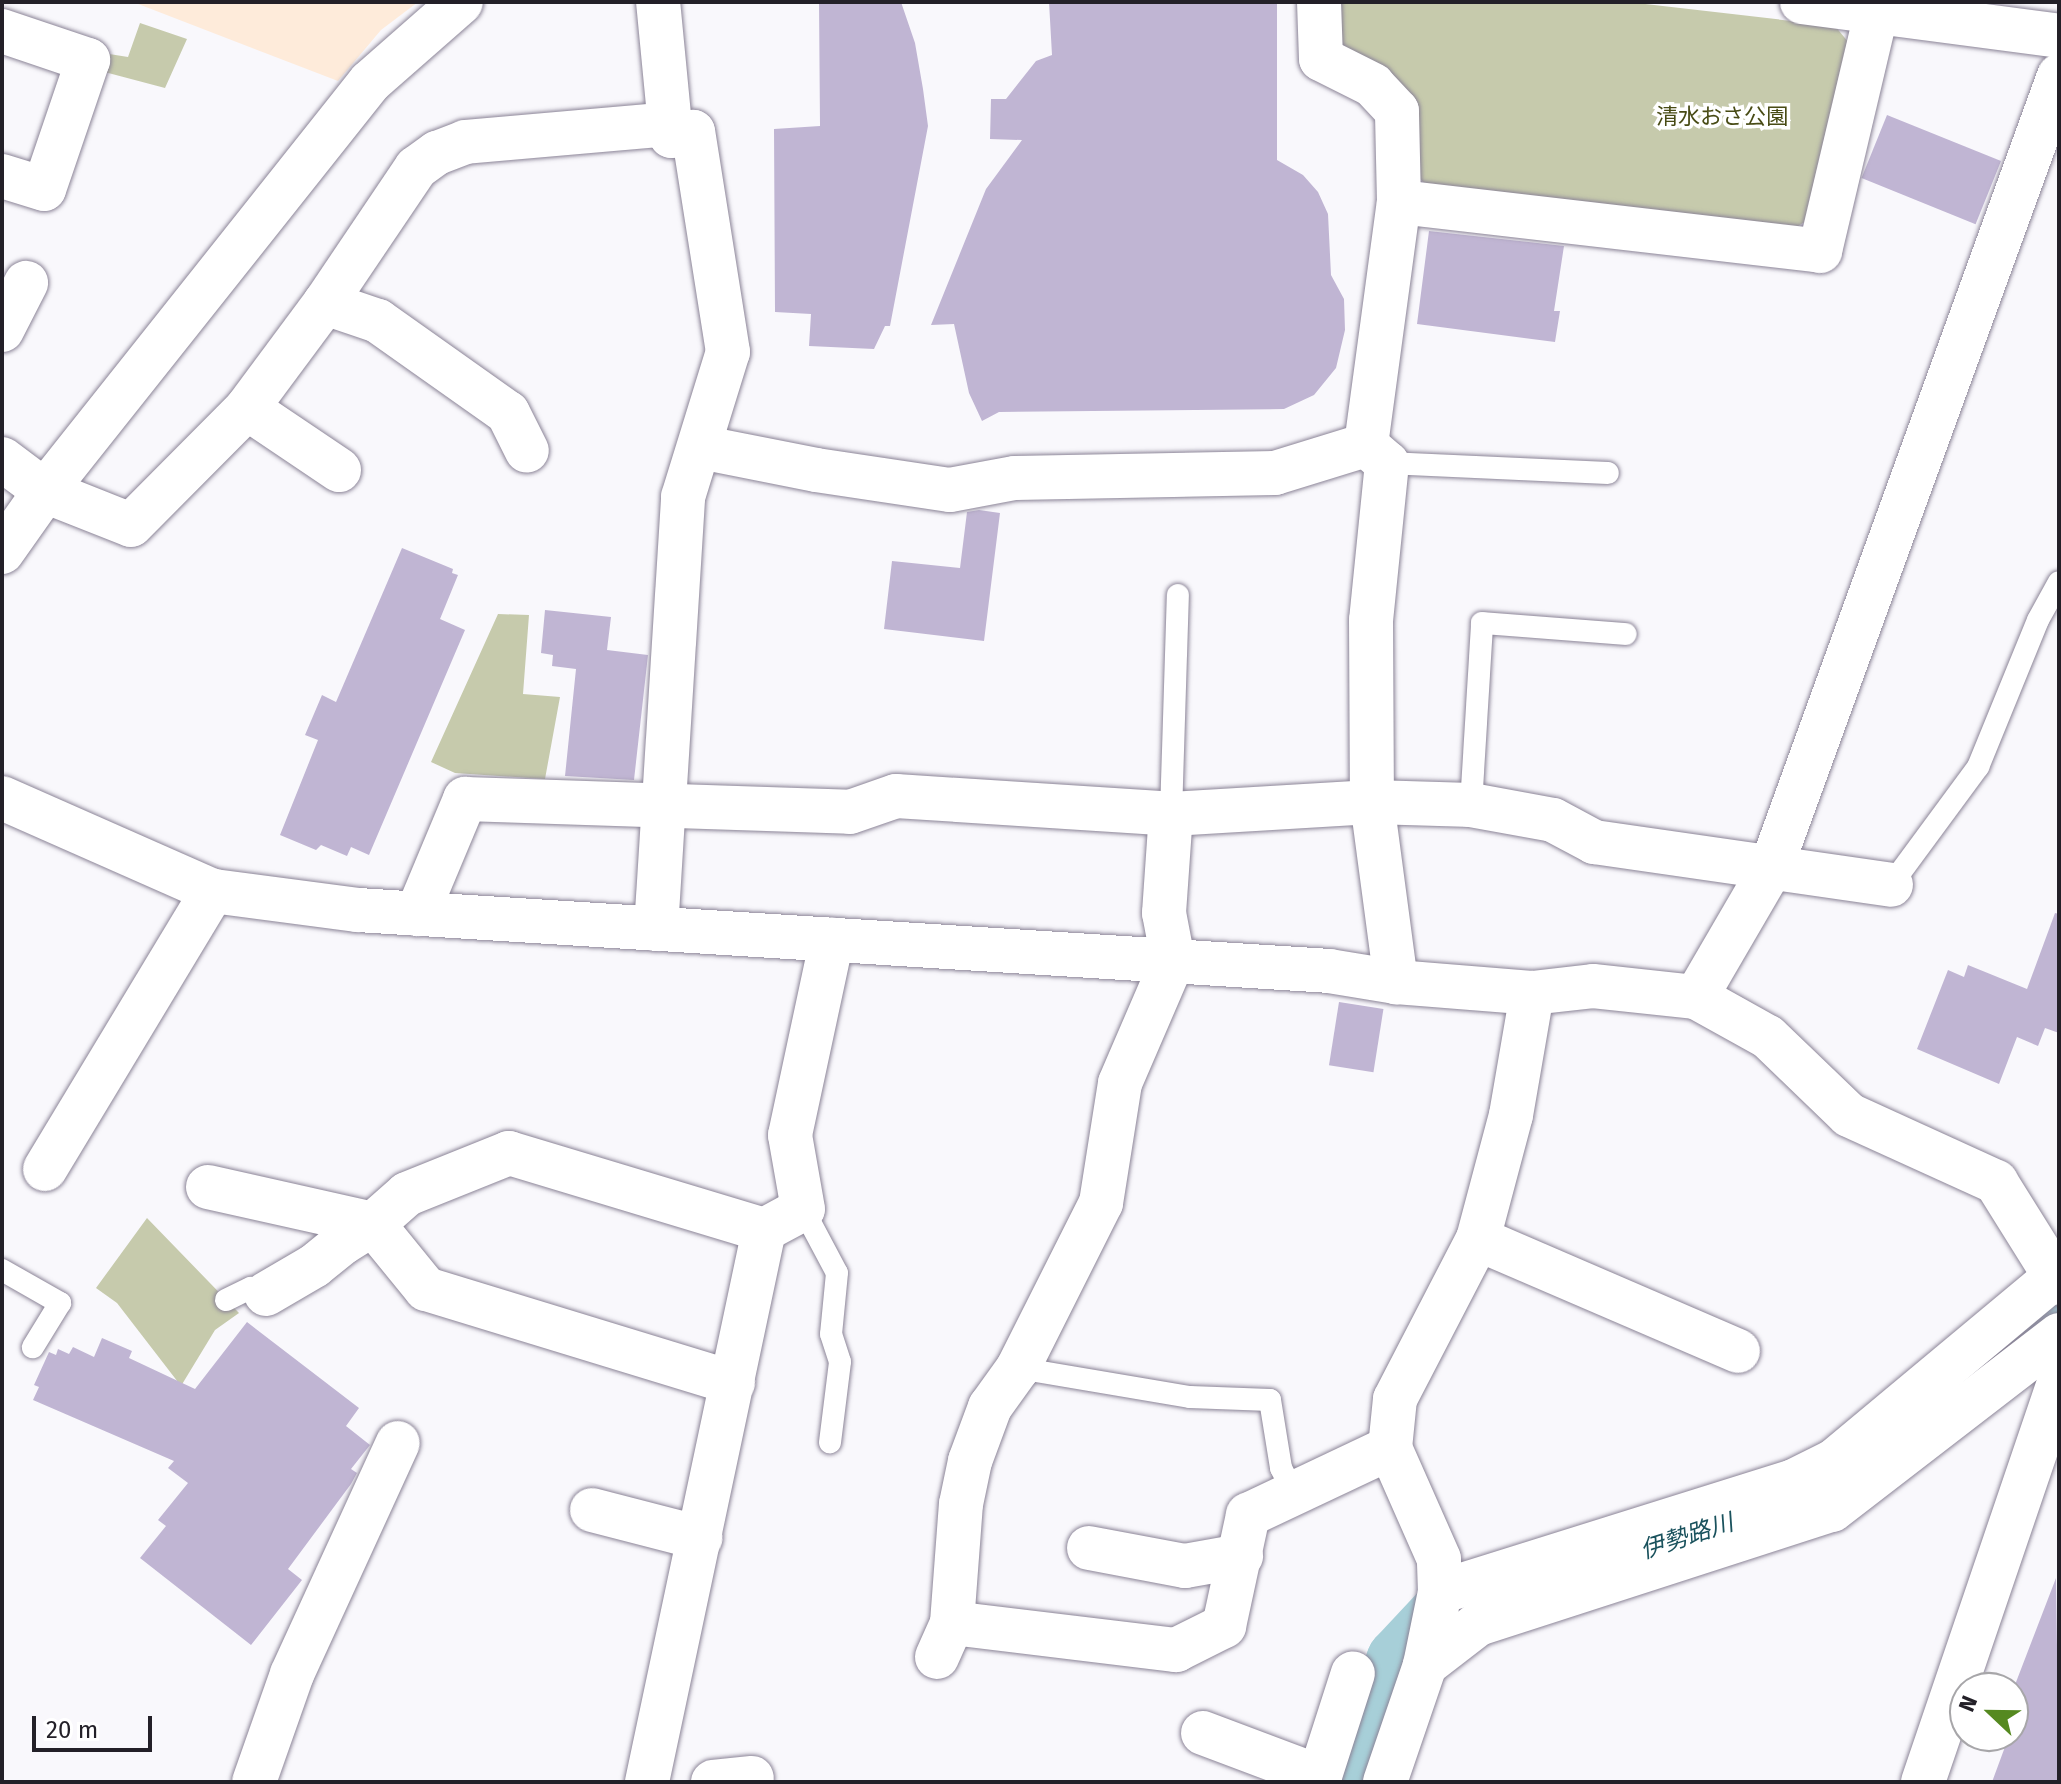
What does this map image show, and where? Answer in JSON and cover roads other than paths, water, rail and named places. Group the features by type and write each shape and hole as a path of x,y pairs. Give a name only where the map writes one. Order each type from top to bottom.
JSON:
{"street":[{"path":"2,552 45,491 370,82 461,2"},
{"path":"656,929 683,497 728,352 693,132 671,136 658,2"},
{"path":"1319,2 1321,59 1373,85 1397,111 1399,202 1377,454 1371,620 1372,802 1396,982"},
{"path":"1802,2 1878,7 2059,36"},
{"path":"1399,202 1820,251 1878,7"},
{"path":"2,31 88,60 44,189 2,176"},
{"path":"1696,997 1771,868 2059,76"},
{"path":"2,459 45,491 131,525 247,408 325,303 416,168 437,153 465,142 670,124"},
{"path":"2,330 26,283"},
{"path":"325,303 378,321 508,413 527,451"},
{"path":"247,408 339,470"},
{"path":"700,447 816,470 950,490 1015,478 1275,473 1377,454"},
{"path":"417,914 465,799 850,812 896,796 1171,814 1372,802 1471,805 1553,820 1594,842 1891,885"},
{"path":"2,798 213,891 358,910 1329,971 1396,982 1532,993 1593,986 1696,997 1768,1037 1849,1115 1996,1182 2057,1274 1834,1461 1794,1481 1440,1594"},
{"path":"1171,814 1164,913 1173,960 1120,1083 1101,1203 1018,1368 990,1407 970,1461 961,1504 944,1640 1176,1650 1224,1626 1248,1515 1390,1448"},
{"path":"45,1169 213,891"},
{"path":"246,1297 314,1266 373,1224 407,1194 509,1153 764,1230 803,1209 790,1135 832,939"},
{"path":"1385,1782 1425,1664 1440,1594 1439,1559 1390,1448 1395,1399 1478,1239 1511,1115 1532,993"},
{"path":"208,1187 373,1224 426,1289 733,1383"},
{"path":"647,1782 764,1230"},
{"path":"1478,1239 1738,1351"},
{"path":"1425,1664 1478,1624 1832,1510 2059,1335"},
{"path":"1923,1782 2059,1383"},
{"path":"254,1782 292,1674 398,1443"},
{"path":"592,1510 700,1538"},
{"path":"1089,1548 1185,1566 1241,1556"},
{"path":"1203,1733 1319,1780 1353,1673"}],"lane":[{"path":"1377,454 1608,473"},
{"path":"1891,885 1978,767 2038,620 2059,582"},
{"path":"1171,814 1178,595"},
{"path":"1471,805 1482,623 1626,634"},
{"path":"803,1209 837,1273 831,1334 840,1362 830,1442"},
{"path":"2,1270 60,1303 33,1347"},
{"path":"1018,1368 1190,1397 1270,1400 1281,1468 1294,1493"}],"waterway":[{"name":"伊勢路川","path":"1967,1376 2059,1303"},
{"name":"伊勢路川","path":"1358,1782 1402,1662 1446,1615 1554,1576"}],"park label":[{"name":"清水おさ公園","path":"1722,117"}]}
